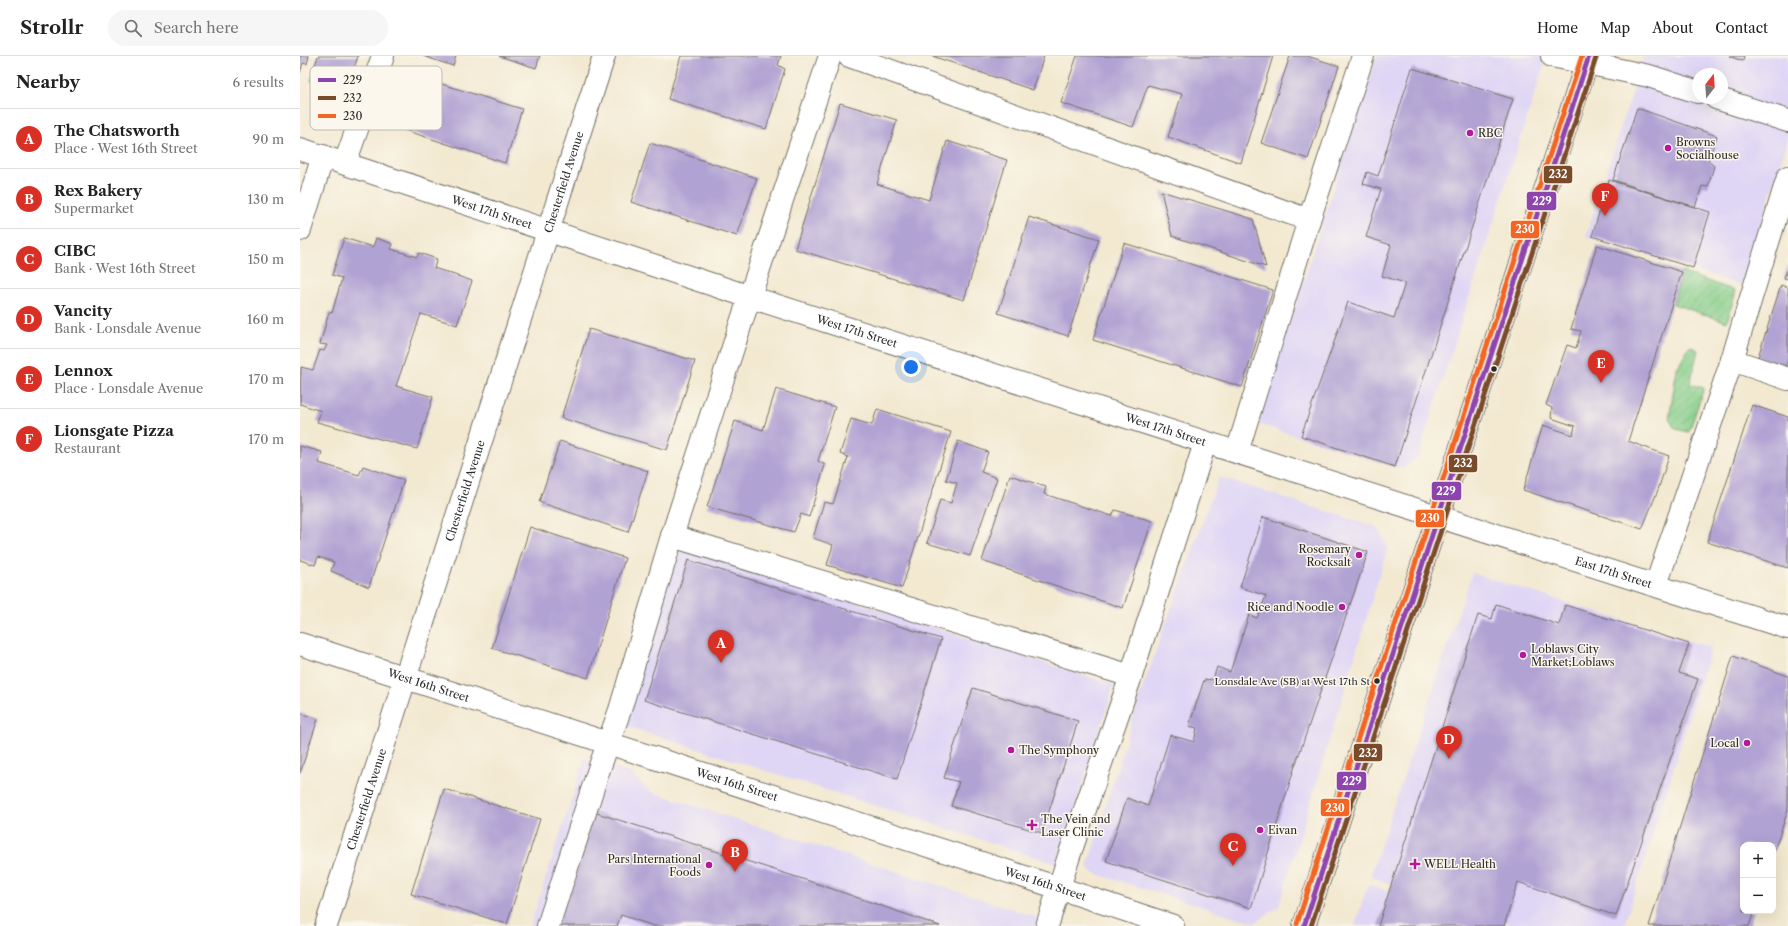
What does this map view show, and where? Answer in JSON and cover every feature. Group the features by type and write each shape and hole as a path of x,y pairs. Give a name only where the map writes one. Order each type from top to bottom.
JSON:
{"street":[{"path":"379,66 383,56"},
{"name":"Chesterfield Avenue","path":"326,926 604,56"},
{"path":"548,926 608,742 620,710 672,536 830,56"},
{"path":"849,56 1309,220"},
{"path":"1237,452 1309,220 1363,56"},
{"path":"1552,56 1587,60 1648,76 1692,90"},
{"path":"1304,926 1439,517 1587,60"},
{"path":"1728,102 1788,121"},
{"path":"345,163 357,130"},
{"name":"West 17th Street","path":"300,149 548,229 750,297 1439,517"},
{"path":"300,230 323,156"},
{"path":"1656,585 1732,360 1788,177"},
{"path":"1732,360 1788,379"},
{"path":"1047,926 1131,676 1205,443"},
{"name":"East 17th Street","path":"1439,517 1788,628"},
{"path":"672,536 1131,676"},
{"name":"West 16th Street","path":"300,644 608,742 1173,926"}],"shaded area":[{"path":"1377,56 1547,56 1418,457 1403,469 1257,424"},
{"path":"1644,56 1788,56 1788,140 1741,285 1586,236"},
{"path":"1219,477 1377,527 1388,547 1279,906 1255,923 1093,873 1087,867 1141,692"},
{"path":"677,545 1114,685 1057,864 620,724"},
{"path":"1472,573 1711,648 1624,926 1518,926 1370,877"},
{"path":"585,758 628,772 652,792 1064,926 530,926"},
{"path":"1368,884 1486,926 1355,926"}],"green space":[{"path":"1682,272 1736,291 1727,322 1673,304"},
{"path":"1690,346 1698,350 1690,384 1704,388 1689,432 1675,429 1669,419 1677,368"}],"building":[{"path":"300,56 309,56 307,64 303,63 300,73"},
{"path":"318,56 358,56 355,66 315,66"},
{"path":"423,56 456,56 453,66"},
{"path":"499,56 540,56 536,68"},
{"path":"681,56 781,56 778,65 785,69 766,129 668,99"},
{"path":"932,56 1044,56 1033,90"},
{"path":"1077,56 1273,56 1241,163 1168,137 1182,94 1148,85 1133,127 1061,103"},
{"path":"1290,56 1307,56 1339,66 1308,159 1261,143"},
{"path":"1729,56 1744,56 1743,61"},
{"path":"1412,68 1513,99 1395,467 1301,436 1348,302 1394,318 1405,283 1382,276 1391,245 1366,237 1381,189 1363,184 1367,172 1378,176"},
{"path":"442,84 522,109 505,163 404,130 442,130"},
{"path":"840,103 897,120 877,184 929,200 947,141 1007,160 964,300 795,249"},
{"name":"Browns Socialhouse","path":"1637,108 1717,136 1708,161 1714,166 1708,187 1702,186 1695,207 1613,180"},
{"path":"650,143 757,178 737,236 631,202"},
{"path":"1609,180 1710,212 1693,268 1592,236"},
{"path":"1161,191 1253,219 1266,267 1172,236"},
{"path":"1029,217 1099,239 1068,336 998,313"},
{"path":"344,238 373,247 376,238 393,244 391,249 417,257 419,253 437,259 434,268 472,281 457,325 421,314 396,386 433,397 417,449 317,422 321,411 300,404 301,367 313,370 320,350 324,351 327,345 320,344 329,312 332,313 342,278 332,275"},
{"path":"1124,243 1273,290 1242,387 1093,340"},
{"path":"1597,245 1682,272 1628,441 1669,456 1658,490 1642,529 1523,490 1543,425 1573,435 1575,426 1551,418 1552,408 1546,405 1567,345 1576,348 1581,331 1571,329"},
{"path":"1788,265 1788,279 1784,278"},
{"path":"1781,285 1788,288 1788,359 1786,366 1758,357"},
{"path":"589,329 695,361 667,450 561,418"},
{"path":"776,389 835,407 818,461 825,465 809,517 801,514 794,532 707,507 735,421 763,430"},
{"path":"1752,405 1788,417 1788,568 1707,542"},
{"path":"877,409 951,432 902,588 827,565 833,545 813,538 824,502 833,504 848,457 840,454 851,419 872,425"},
{"path":"560,441 648,471 628,532 539,502"},
{"path":"958,441 988,452 981,472 997,478 970,556 927,543 940,500 951,503 957,483 946,480"},
{"path":"300,446 322,452 319,463 359,475 363,466 404,480 369,587 331,571 334,562 318,557 315,565 300,560"},
{"path":"1010,475 1046,487 1044,494 1112,516 1115,510 1152,521 1123,608 982,561"},
{"path":"1263,517 1368,552 1293,772 1251,908 1106,861 1127,798 1148,806 1170,735 1194,742 1197,728 1189,726 1204,680 1213,679 1217,667 1230,672 1249,615 1257,618 1266,596 1240,587"},
{"path":"530,527 625,558 588,678 492,648"},
{"path":"688,560 941,639 897,779 644,700"},
{"path":"1496,604 1559,625 1565,605 1689,644 1679,673 1698,679 1616,916 1518,882 1504,926 1378,926 1478,615 1492,619"},
{"name":"Local","path":"1733,656 1788,676 1788,810 1776,845 1776,842 1740,842 1740,914 1753,914 1749,926 1649,926"},
{"name":"The Symphony","path":"973,688 1078,721 1042,833 951,806 959,782 944,778"},
{"path":"300,713 318,719 300,773"},
{"path":"444,789 540,819 507,924 411,894"},
{"path":"594,812 815,883 940,926 654,926 621,915 617,926 557,926"}],"transit line":[{"name":"230","path":"1297,924 1582,56"},
{"name":"229","path":"1304,926 1589,56"},
{"name":"232","path":"1311,926 1596,58"}],"place":[{"name":"RBC","path":"1470,133"},
{"name":"Browns Socialhouse","path":"1668,148"},
{"name":"Lionsgate Pizza","path":"1605,216"},
{"name":"Lennox","path":"1601,383"},
{"name":"Rosemary Rocksalt","path":"1359,555"},
{"name":"Rice and Noodle","path":"1342,607"},
{"name":"Loblaws City Market;Loblaws","path":"1523,655"},
{"name":"The Chatsworth","path":"721,663"},
{"name":"Lonsdale Ave (SB) at West 17th St","path":"1377,681"},
{"name":"Local","path":"1747,743"},
{"name":"The Symphony","path":"1011,750"},
{"name":"Vancity","path":"1449,759"},
{"name":"The Vein and Laser Clinic","path":"1032,825"},
{"name":"Eivan","path":"1260,830"},
{"name":"WELL Health","path":"1415,864"},
{"name":"Pars International Foods","path":"709,865"},
{"name":"CIBC","path":"1233,866"},
{"name":"Rex Bakery","path":"735,872"}]}
